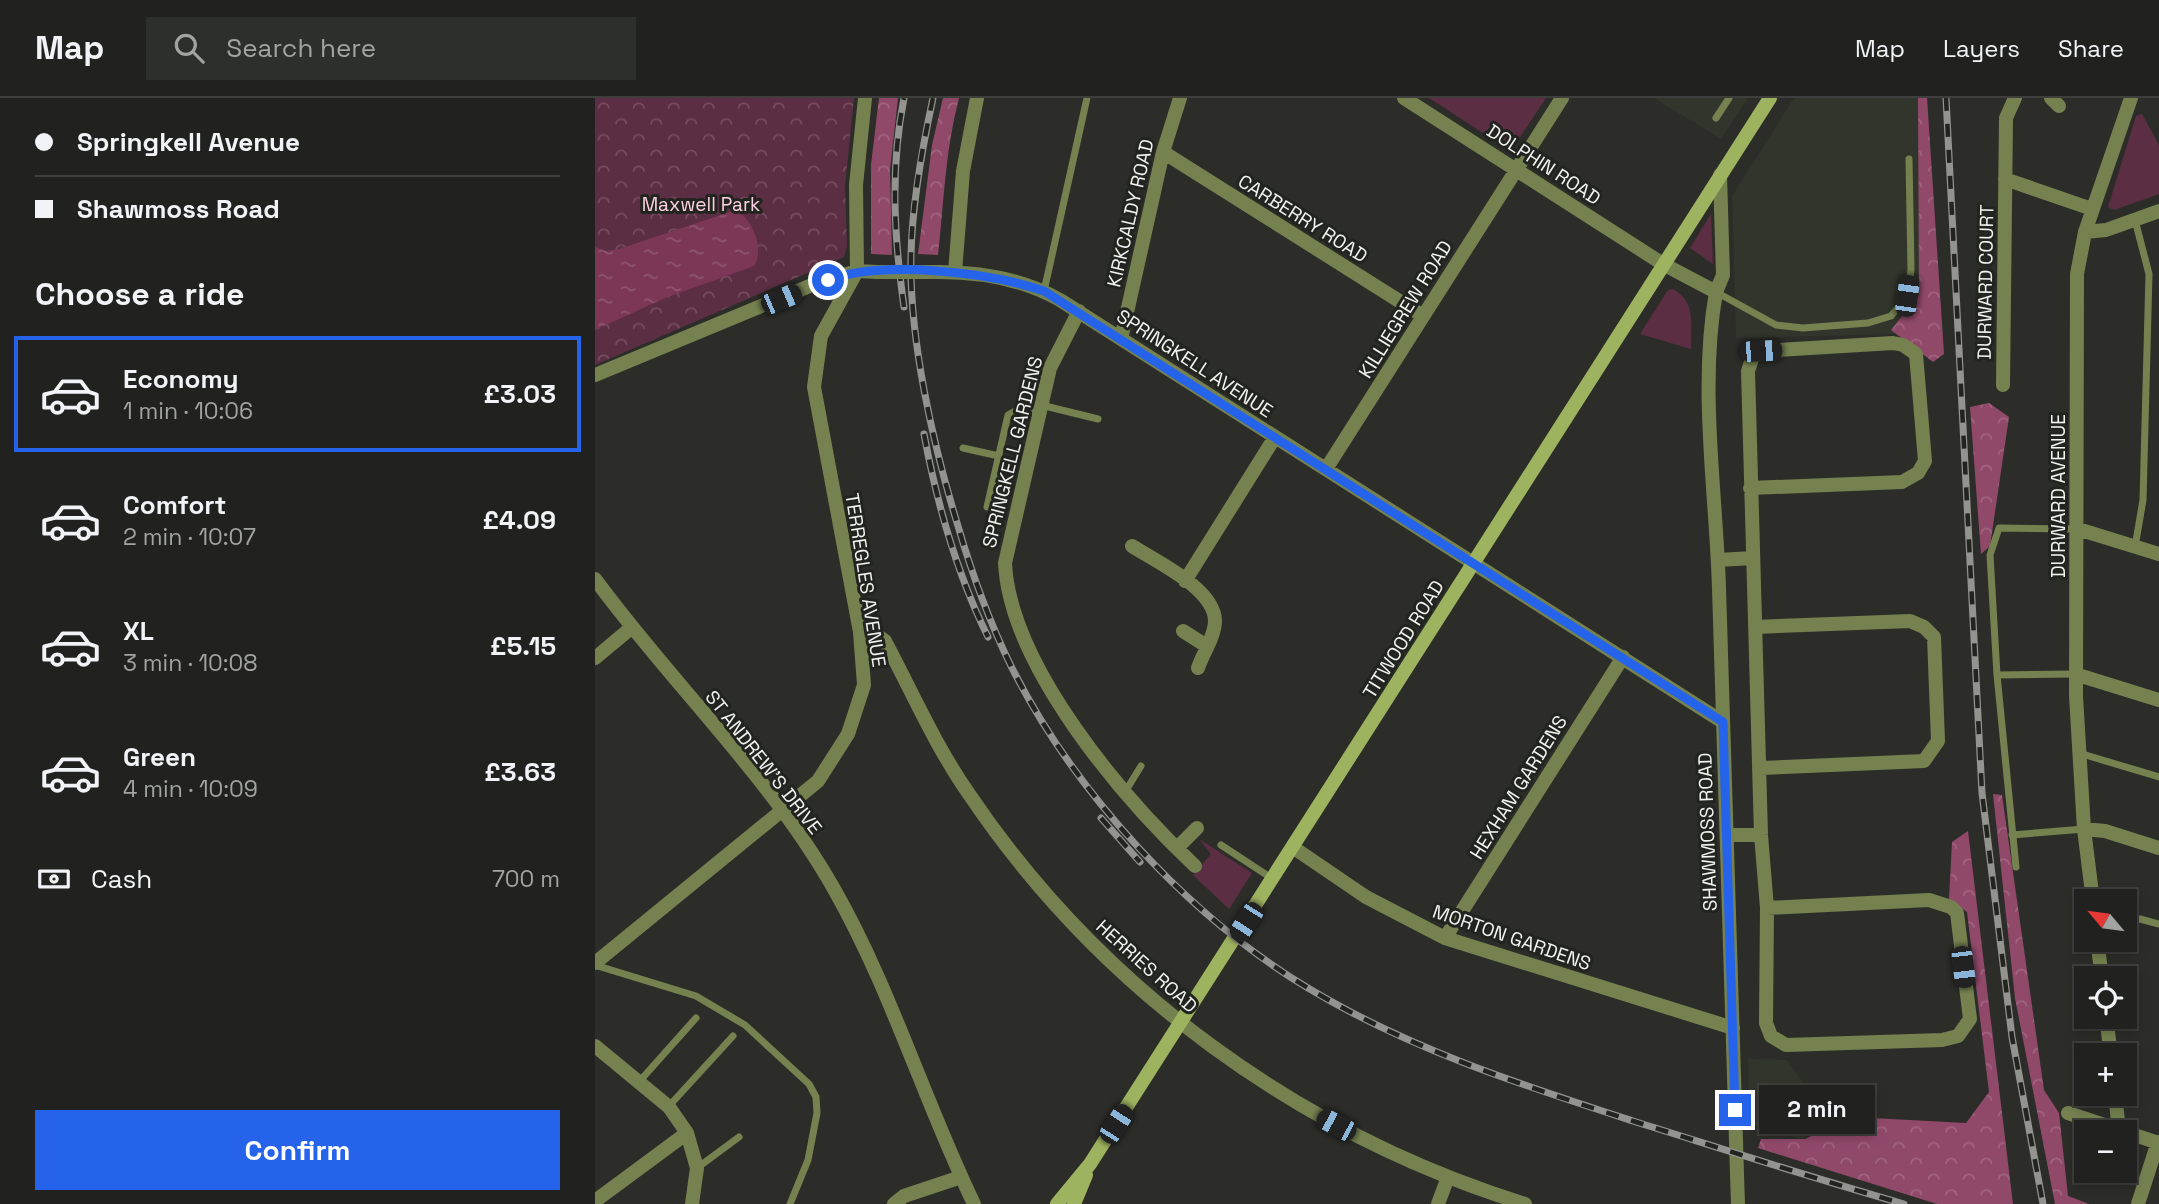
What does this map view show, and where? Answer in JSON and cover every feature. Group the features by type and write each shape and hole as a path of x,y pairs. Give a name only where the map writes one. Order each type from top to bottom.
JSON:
{"main road":[{"name":"TITWOOD ROAD","path":"1057,1204 1090,1164 1274,880 1770,98"},
{"name":"TITWOOD ROAD","path":"1074,1204 1090,1164"}],"street":[{"name":"TERREGLES AVENUE","path":"595,964 818,781 848,734 864,685 860,632 814,387 821,336 857,271 856,185 865,98"},
{"path":"955,272 963,171 977,98"},
{"name":"KIRKCALDY ROAD","path":"1121,339 1163,152 1180,98"},
{"name":"DOLPHIN ROAD","path":"1403,98 1663,264"},
{"name":"KILLIEGREW ROAD","path":"1326,469 1562,98"},
{"name":"DURWARD COURT","path":"2003,385 2006,118 2015,98"},
{"name":"DURWARD AVENUE","path":"2092,889 2078,753 2075,674 2078,529 2077,274 2092,209 2131,98"},
{"name":"CARBERRY ROAD","path":"1163,152 1423,316"},
{"name":"SHAWMOSS ROAD","path":"1720,174 1723,275 1716,292 1709,340 1728,835 1738,1204"},
{"name":"DURWARD COURT","path":"2005,179 2092,209"},
{"path":"2085,232 2106,230 2159,211"},
{"path":"1663,264 1716,292"},
{"name":"SPRINGKELL AVENUE","path":"595,375 812,285 857,271 955,272 1003,278 1044,291 1079,311 1723,722"},
{"name":"SPRINGKELL GARDENS","path":"1079,311 1057,351 1040,409 1005,563 1005,579 1038,665 1093,752 1124,793 1195,866"},
{"path":"1750,488 1902,482 1910,479 1925,460 1916,354 1903,345 1893,343 1761,351 1753,356 1748,371 1750,488 1761,835 1767,908 1766,1023 1770,1036 1780,1043 1942,1040 1958,1036 1970,1019 1957,913 1951,907 1929,900 1767,908"},
{"path":"1185,581 1275,437"},
{"path":"2078,529 2159,554"},
{"path":"1132,546 1204,593 1212,606 1213,632 1205,645 1198,668"},
{"path":"1718,559 1753,558"},
{"name":"ST ANDREW'S DRIVE","path":"595,579 631,628 783,811 833,887 862,940 974,1204"},
{"path":"1755,627 1910,621 1930,631 1934,637 1937,691 1938,741 1924,761 1760,768"},
{"path":"595,658 631,628"},
{"name":"HERRIES ROAD","path":"860,632 871,631 885,641 967,793 1043,892 1087,940 1181,1023 1298,1104 1377,1146 1448,1177 1525,1204"},
{"path":"1183,631 1205,645"},
{"name":"HEXHAM GARDENS","path":"1445,938 1623,657"},
{"path":"2075,674 2159,700"},
{"path":"1177,848 1197,828"},
{"path":"2084,829 2105,831 2159,848"},
{"path":"1728,835 1761,835"},
{"name":"MORTON GARDENS","path":"1294,848 1366,897 1445,938 1708,1023 1733,1028"},
{"path":"595,1046 669,1107 687,1133 698,1168 692,1204"},
{"path":"2068,1113 2089,1120"},
{"path":"597,1196 687,1133"},
{"path":"2137,1136 2158,1142 2138,1204"},
{"path":"894,1204 904,1196 961,1177"},
{"name":"ST ANDREW'S DRIVE","path":"961,1177 967,1204"},
{"path":"1437,1204 1448,1177"}],"lane":[{"path":"1044,291 1087,98"},
{"path":"1716,118 1729,98"},
{"path":"1716,292 1776,325 1803,328 1868,323 1891,316 1907,296 1911,269 1909,159"},
{"path":"2135,220 2149,274 2143,500 2135,547"},
{"path":"987,506 1008,415 1019,409 1040,409 1098,419"},
{"path":"963,448 999,456"},
{"path":"2016,867 1997,675 1990,555 1999,528 2078,529"},
{"path":"1997,675 2075,674"},
{"path":"2078,753 2159,777"},
{"path":"1124,793 1142,766"},
{"path":"2012,835 2084,829"},
{"path":"1221,845 1274,880"},
{"path":"2137,919 2159,924"},
{"path":"595,964 696,996 745,1025 809,1084 815,1097 817,1114 808,1160 790,1204"},
{"path":"638,1083 696,1017"},
{"path":"669,1107 733,1036"},
{"path":"698,1168 739,1137"}],"shaded area":[{"path":"1654,98 1748,98 1721,139"},
{"path":"1794,98 1924,98 1934,333 1736,338 1732,196"},
{"path":"1748,1059 1787,1060 1807,1088 1805,1140 1749,1124"}],"green space":[{"name":"Maxwell Park","path":"595,98 854,98 845,186 847,247 844,257 595,365"},
{"path":"879,98 898,98 890,170 892,255 871,254 871,165"},
{"path":"943,98 959,98 948,157 938,255 918,254 932,145"},
{"path":"1429,98 1546,98 1511,151"},
{"path":"1918,98 1927,98 1944,354 1933,362 1891,330 1919,295"},
{"path":"2142,114 2159,145 2159,194 2114,210 2108,207 2136,116"},
{"path":"1711,214 1713,264 1690,248"},
{"path":"1673,289 1681,294 1689,307 1691,349 1640,334 1668,290"},
{"path":"1989,403 2009,417 1990,546 1981,554 1970,407"},
{"path":"1993,794 2002,795 2044,1090 2059,1113 2068,1196 2089,1204 2055,1204 2015,998"},
{"path":"1968,831 2013,1204 1937,1204 1758,1148 1761,1139 1805,1139 1852,1117 1966,1123 1989,1092 1967,912 1949,899 1952,842"},
{"path":"1199,839 1252,873 1229,909 1193,875 1211,854"}],"water":[{"path":"733,211 746,219 755,234 758,251 754,266 665,298 595,330 595,247 606,251 619,249"}],"railway":[{"path":"904,98 897,151 895,202 904,307"},
{"path":"933,98 916,196 911,287 924,392 949,495 981,597 1011,666 1067,759 1138,847 1178,888 1263,959 1346,1010 1386,1029 1467,1064 1550,1094 1904,1204"},
{"path":"1946,98 1982,793 2012,1037 2043,1204"},
{"path":"924,434 949,538 988,637"},
{"path":"1101,818 1140,862"}],"route":[{"path":"828,280 857,271 955,272 1003,278 1044,291 1723,722 1735,1110"}]}
